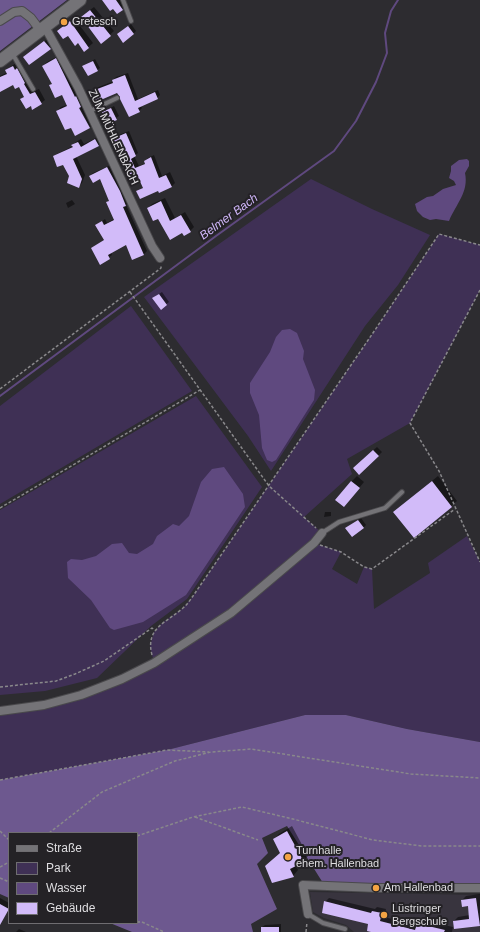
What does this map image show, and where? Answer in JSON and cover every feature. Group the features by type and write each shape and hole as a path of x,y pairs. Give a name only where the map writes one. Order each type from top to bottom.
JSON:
{"street":[{"path":"0,61 80,0"},
{"name":"ZUM MÜHLENBACH","path":"0,21 14,12 22,11 42,28 78,87 152,246 160,258"},
{"path":"0,711 44,705 81,695 122,679 154,662 231,613 314,543 322,533"},
{"path":"308,914 303,885 376,888 480,888"}],"lane":[{"path":"123,0 130,21"},
{"path":"12,52 33,89"},
{"path":"89,111 117,98"},
{"path":"322,533 339,522 385,508 402,492"},
{"path":"308,914 323,923 345,930"}],"path":[{"path":"154,662 150,646 155,630 183,608 193,596 439,234 480,245"},
{"path":"0,389 161,268 160,258"},
{"path":"480,290 410,423 439,471 480,562"},
{"path":"130,292 269,486 322,533"},
{"path":"0,508 200,390"},
{"path":"314,543 341,552 364,567 372,569 455,509"},
{"path":"0,687 56,681 104,661 152,628 155,630"},
{"path":"0,780 167,750 211,752 251,749 411,774 480,778"},
{"path":"50,832 102,792 175,761 211,752"},
{"path":"138,836 193,816 242,807 374,840 422,846 480,846"},
{"path":"193,816 258,840"},
{"path":"0,831 8,839"},
{"path":"306,932 308,914"},
{"path":"138,922 142,922 164,932"}],"shaded area":[{"path":"0,0 67,0 0,51"},
{"path":"305,715 346,715 407,729 480,742 480,884 323,883 287,826 262,838 268,853 257,864 277,909 251,924 253,932 132,932 112,924 138,924 138,832 8,832 8,898 0,894 0,780 167,750"},
{"name":"Lüstringer Bergschule","path":"310,892 480,895 480,932 354,932 346,925 324,918 313,912"}],"green space":[{"path":"311,179 430,235 398,285 365,326 271,471 248,436 144,297"},
{"path":"439,234 480,245 480,290 410,423 347,459 352,474 304,517 322,533 314,543 341,552 332,569 357,584 364,567 372,569 374,609 430,573 428,563 467,536 480,562 480,742 407,729 346,715 305,715 167,750 0,780 0,711 81,695 154,663 150,646 154,632 162,623 183,608 193,596"},
{"path":"131,306 192,391 0,504 0,406"},
{"path":"196,396 262,487 187,599 151,626 97,678 45,691 0,695 0,510"}],"water":[{"path":"467,159 469,161 469,166 465,173 466,180 464,192 449,221 436,219 430,220 423,217 417,211 415,204 427,197 433,196 443,189 456,185 454,181 449,178 451,166 459,160"},
{"path":"290,329 297,333 304,351 303,359 315,390 314,400 276,460 272,462 267,460 262,448 259,415 250,393 250,383 270,352 276,337 282,330"},
{"path":"224,467 243,494 245,507 186,595 143,622 114,630 110,628 91,600 68,578 67,562 71,559 82,560 96,556 112,544 122,543 129,553 137,554 153,544 157,536 173,524 179,526 189,516 201,482 212,469"}],"building":[{"path":"102,0 116,0 123,10 117,14 113,9 110,11"},
{"path":"90,10 111,36 101,44 81,17"},
{"path":"70,21 89,48 84,52 78,43 75,46 68,36 63,39 57,31"},
{"path":"128,26 134,34 123,43 117,34"},
{"path":"44,41 51,49 29,65 23,57"},
{"path":"56,58 75,97 76,96 81,107 79,108 90,128 75,136 71,128 65,130 56,111 67,106 62,95 55,98 49,85 52,84 42,66"},
{"path":"93,61 98,71 88,76 82,66"},
{"path":"13,66 15,70 17,68 30,94 35,92 42,104 32,110 31,106 26,109 20,99 24,97 19,87 15,89 13,85 0,92 0,77 7,74 5,70"},
{"path":"125,75 135,101 155,92 158,99 138,108 140,112 129,117 117,93 96,102 92,91 113,83 112,80"},
{"path":"111,108 117,120 107,124 102,112"},
{"path":"126,133 136,156 131,159 135,168 145,164 144,161 151,157 159,178 166,175 172,187 140,199 136,191 143,188 138,177 131,180 112,139"},
{"path":"95,139 99,146 73,159 82,179 79,188 67,183 69,176 63,165 57,167 53,156 73,147 71,145 78,142 81,147"},
{"path":"107,167 120,191 126,206 123,207 144,255 132,260 126,245 108,255 110,259 100,265 91,248 104,240 95,225 102,221 104,225 114,220 106,202 109,201 100,179 93,183 89,176"},
{"path":"161,201 170,221 181,215 191,232 184,236 182,233 170,240 158,219 153,221 147,208"},
{"path":"159,294 167,305 161,310 152,298"},
{"path":"373,450 379,456 359,475 353,468"},
{"path":"351,481 360,488 344,507 335,500"},
{"path":"432,481 452,507 414,538 393,512"},
{"path":"358,520 364,528 352,537 345,528"},
{"name":"Turnhalle ehem. Hallenbad","path":"287,831 304,862 290,869 294,877 272,883 265,866 280,853 273,839"},
{"path":"476,898 480,926 454,929 453,921 469,919 468,906 462,907 461,900"},
{"path":"324,901 371,913 372,911 382,913 380,921 415,930 418,920 428,923 428,926 445,930 444,932 371,932 367,931 368,924 322,913"},
{"path":"0,904 8,908 8,911 0,925"},
{"path":"261,927 279,927 279,932 261,932"}],"waterway":[{"name":"Belmer Bach","path":"0,396 216,236 334,151 356,121 376,82 387,53 385,33 391,11 398,0"}],"place":[{"name":"Gretesch","path":"64,22"},
{"name":"Turnhalle ehem. Hallenbad","path":"288,857"},
{"name":"Am Hallenbad","path":"376,888"},
{"name":"Lüstringer Bergschule","path":"384,915"}]}
